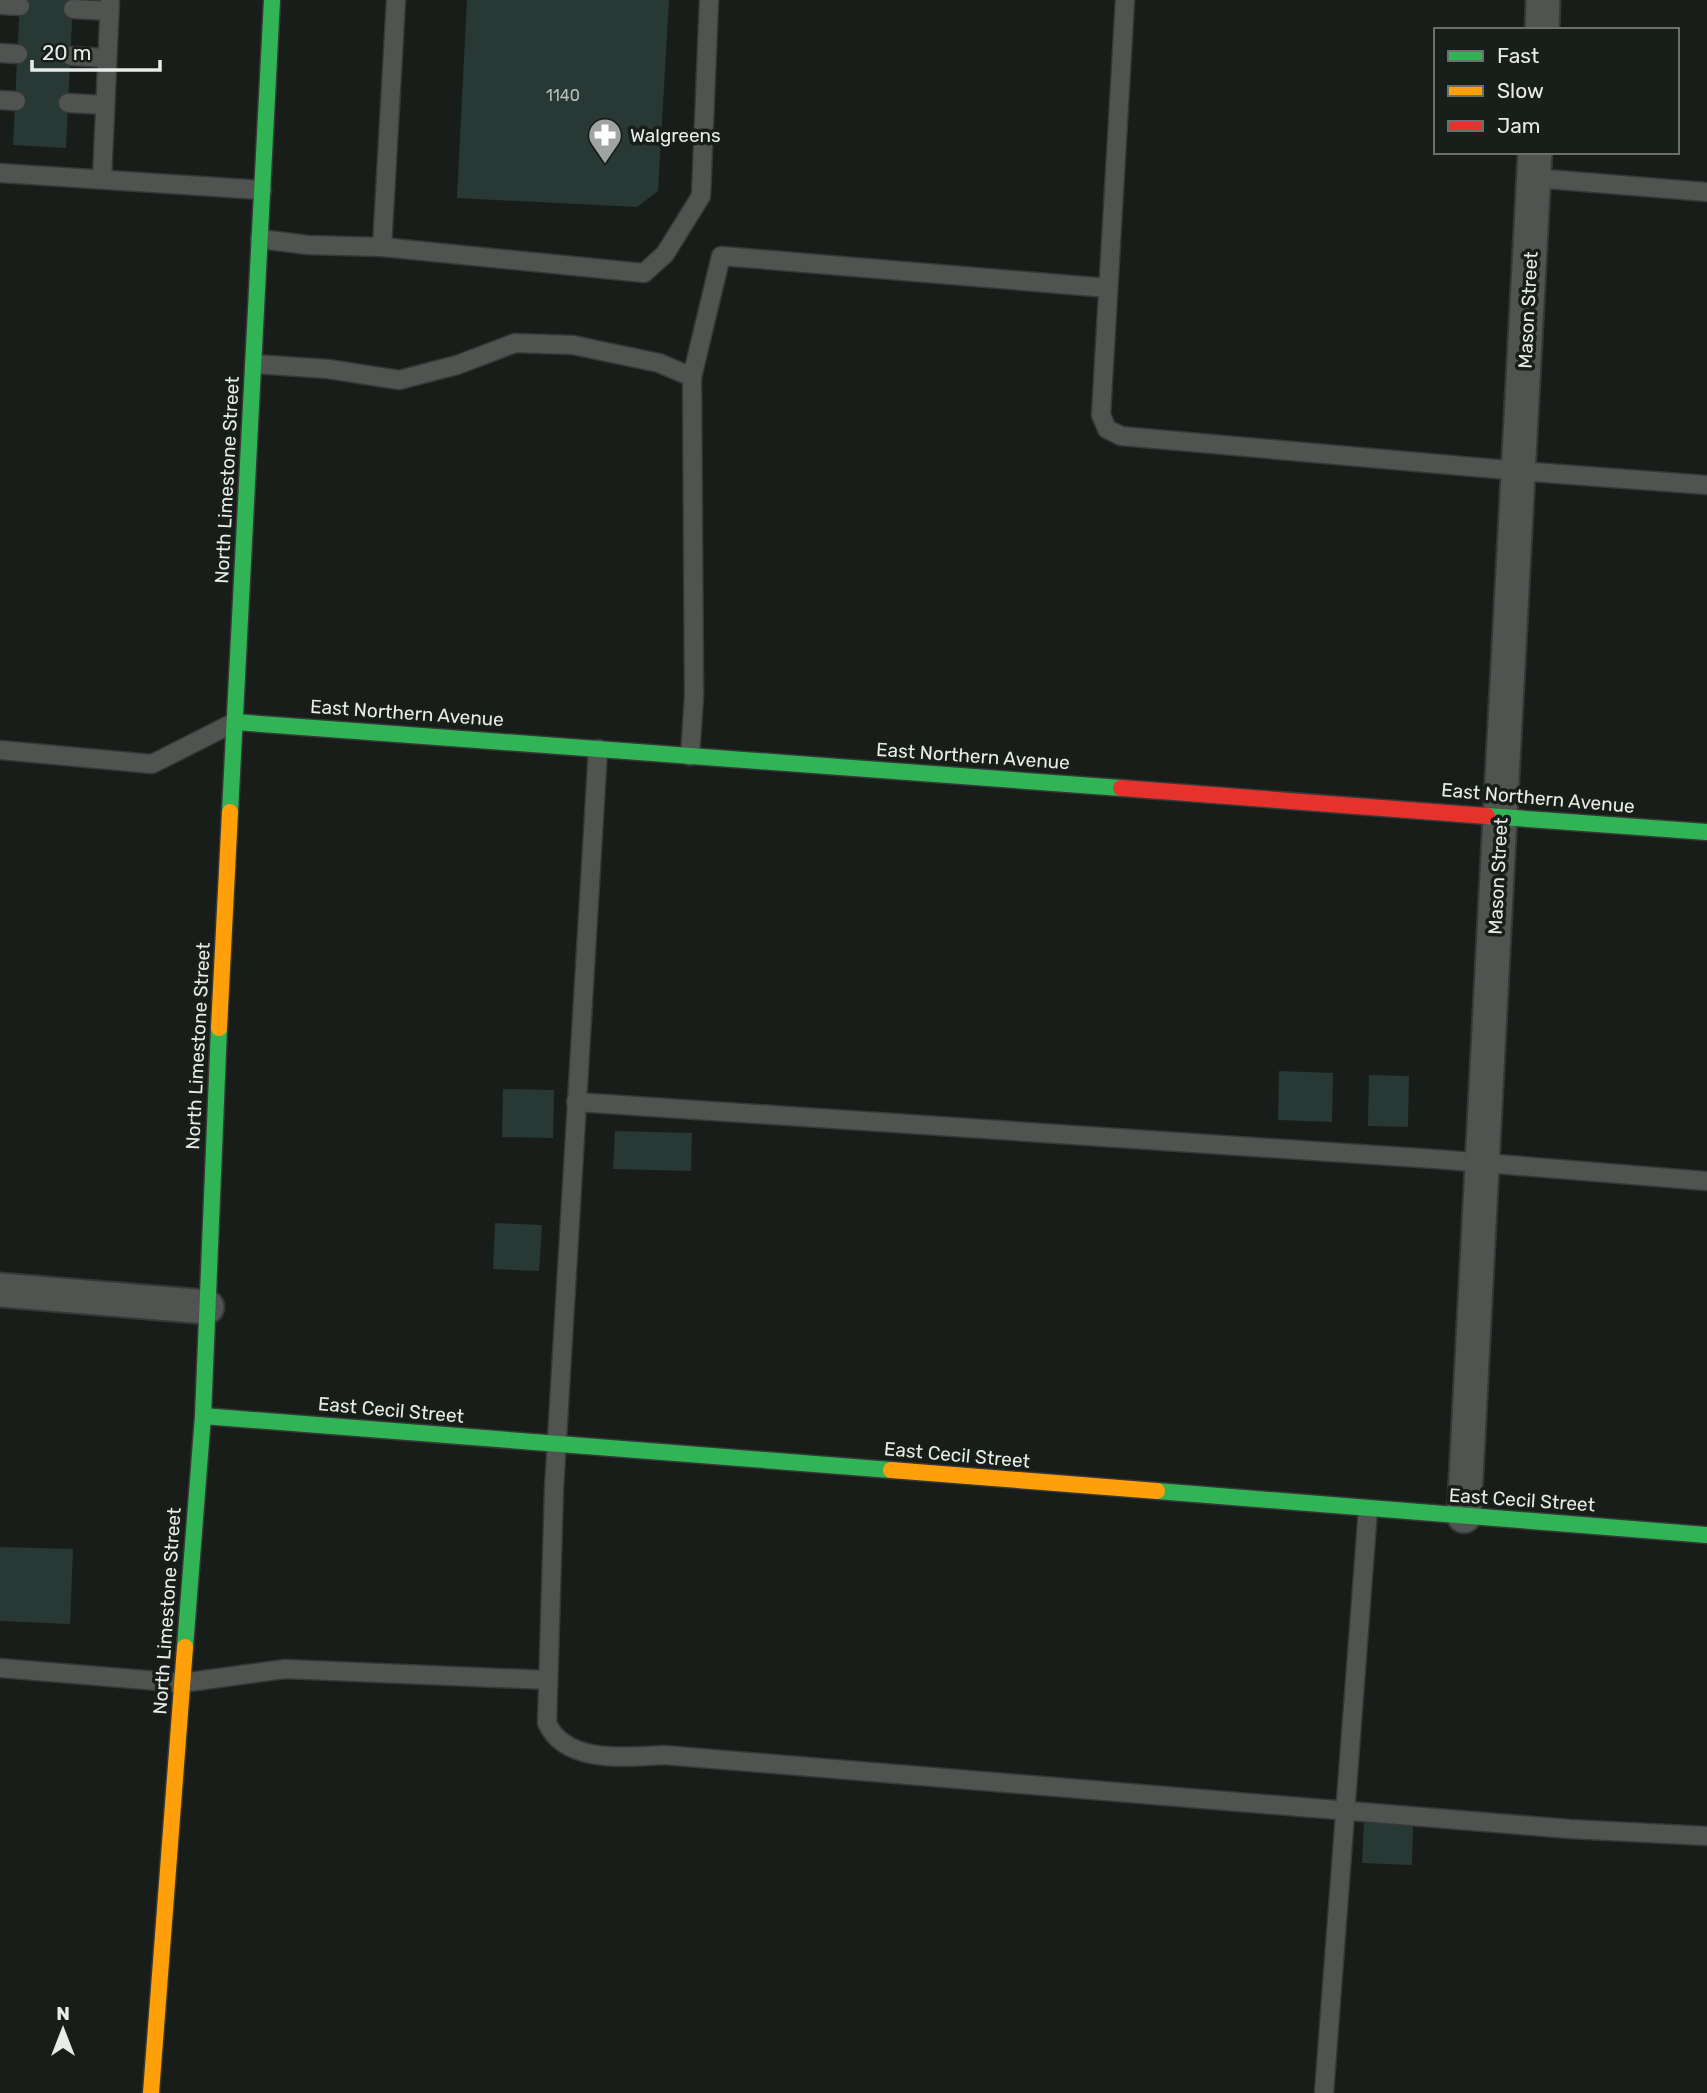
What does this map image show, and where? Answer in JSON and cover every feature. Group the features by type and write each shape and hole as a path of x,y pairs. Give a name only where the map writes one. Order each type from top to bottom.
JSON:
{"street":[{"name":"North Limestone Street","path":"151,2093 203,1416 215,1110 272,0"},
{"path":"1542,28 1543,0"},
{"name":"Mason Street","path":"1464,1516 1480,1163 1502,816 1535,165"},
{"name":"East Northern Avenue","path":"235,722 1707,832"},
{"path":"0,1290 207,1307"},
{"name":"East Cecil Street","path":"203,1416 1707,1535"}],"lane":[{"path":"382,247 396,0"},
{"path":"260,239 307,245 382,247 644,273 665,254 701,196 709,0"},
{"path":"1125,0 1101,415 1107,429 1121,436 1707,485"},
{"path":"0,5 20,6"},
{"path":"73,9 110,6 102,179"},
{"path":"71,56 107,58"},
{"path":"68,103 105,105"},
{"path":"1535,165 1707,192"},
{"path":"0,173 262,190"},
{"path":"690,756 694,696 692,377 721,256 1108,288"},
{"path":"254,364 328,369 399,380 457,365 516,344 550,344 573,345 659,363 692,377"},
{"path":"0,750 152,764 235,722"},
{"path":"598,749 557,1445 547,1723 552,1735 576,1749 612,1758 664,1755 1570,1829 1707,1836"},
{"path":"576,1102 1480,1163 1707,1181"},
{"path":"1324,2093 1368,1509"},
{"path":"0,1668 182,1683 285,1669 548,1680"}],"building":[{"path":"20,0 73,0 66,148 13,145"},
{"name":"Walgreens","path":"467,0 669,0 658,191 637,207 457,198"},
{"path":"1279,1071 1333,1073 1332,1122 1278,1120"},
{"path":"1369,1075 1409,1076 1408,1127 1368,1126"},
{"path":"503,1089 554,1090 553,1138 502,1137"},
{"path":"615,1131 692,1133 691,1171 613,1169"},
{"path":"495,1223 542,1225 539,1271 493,1269"},
{"path":"0,1547 73,1549 70,1624 0,1621"},
{"path":"1364,1821 1413,1823 1412,1865 1362,1863"}],"traffic: fast":[{"path":"230,812 272,0"},
{"path":"235,722 1121,788"},
{"path":"1487,816 1707,832"},
{"path":"185,1647 203,1416 219,1028"},
{"path":"203,1416 891,1470"},
{"path":"1157,1491 1707,1535"}],"traffic: slow":[{"path":"219,1028 230,812"},
{"path":"891,1470 1157,1491"},
{"path":"151,2093 185,1647"}],"traffic: jam":[{"path":"1121,788 1487,816"}],"place":[{"name":"Walgreens","path":"605,165"}]}
